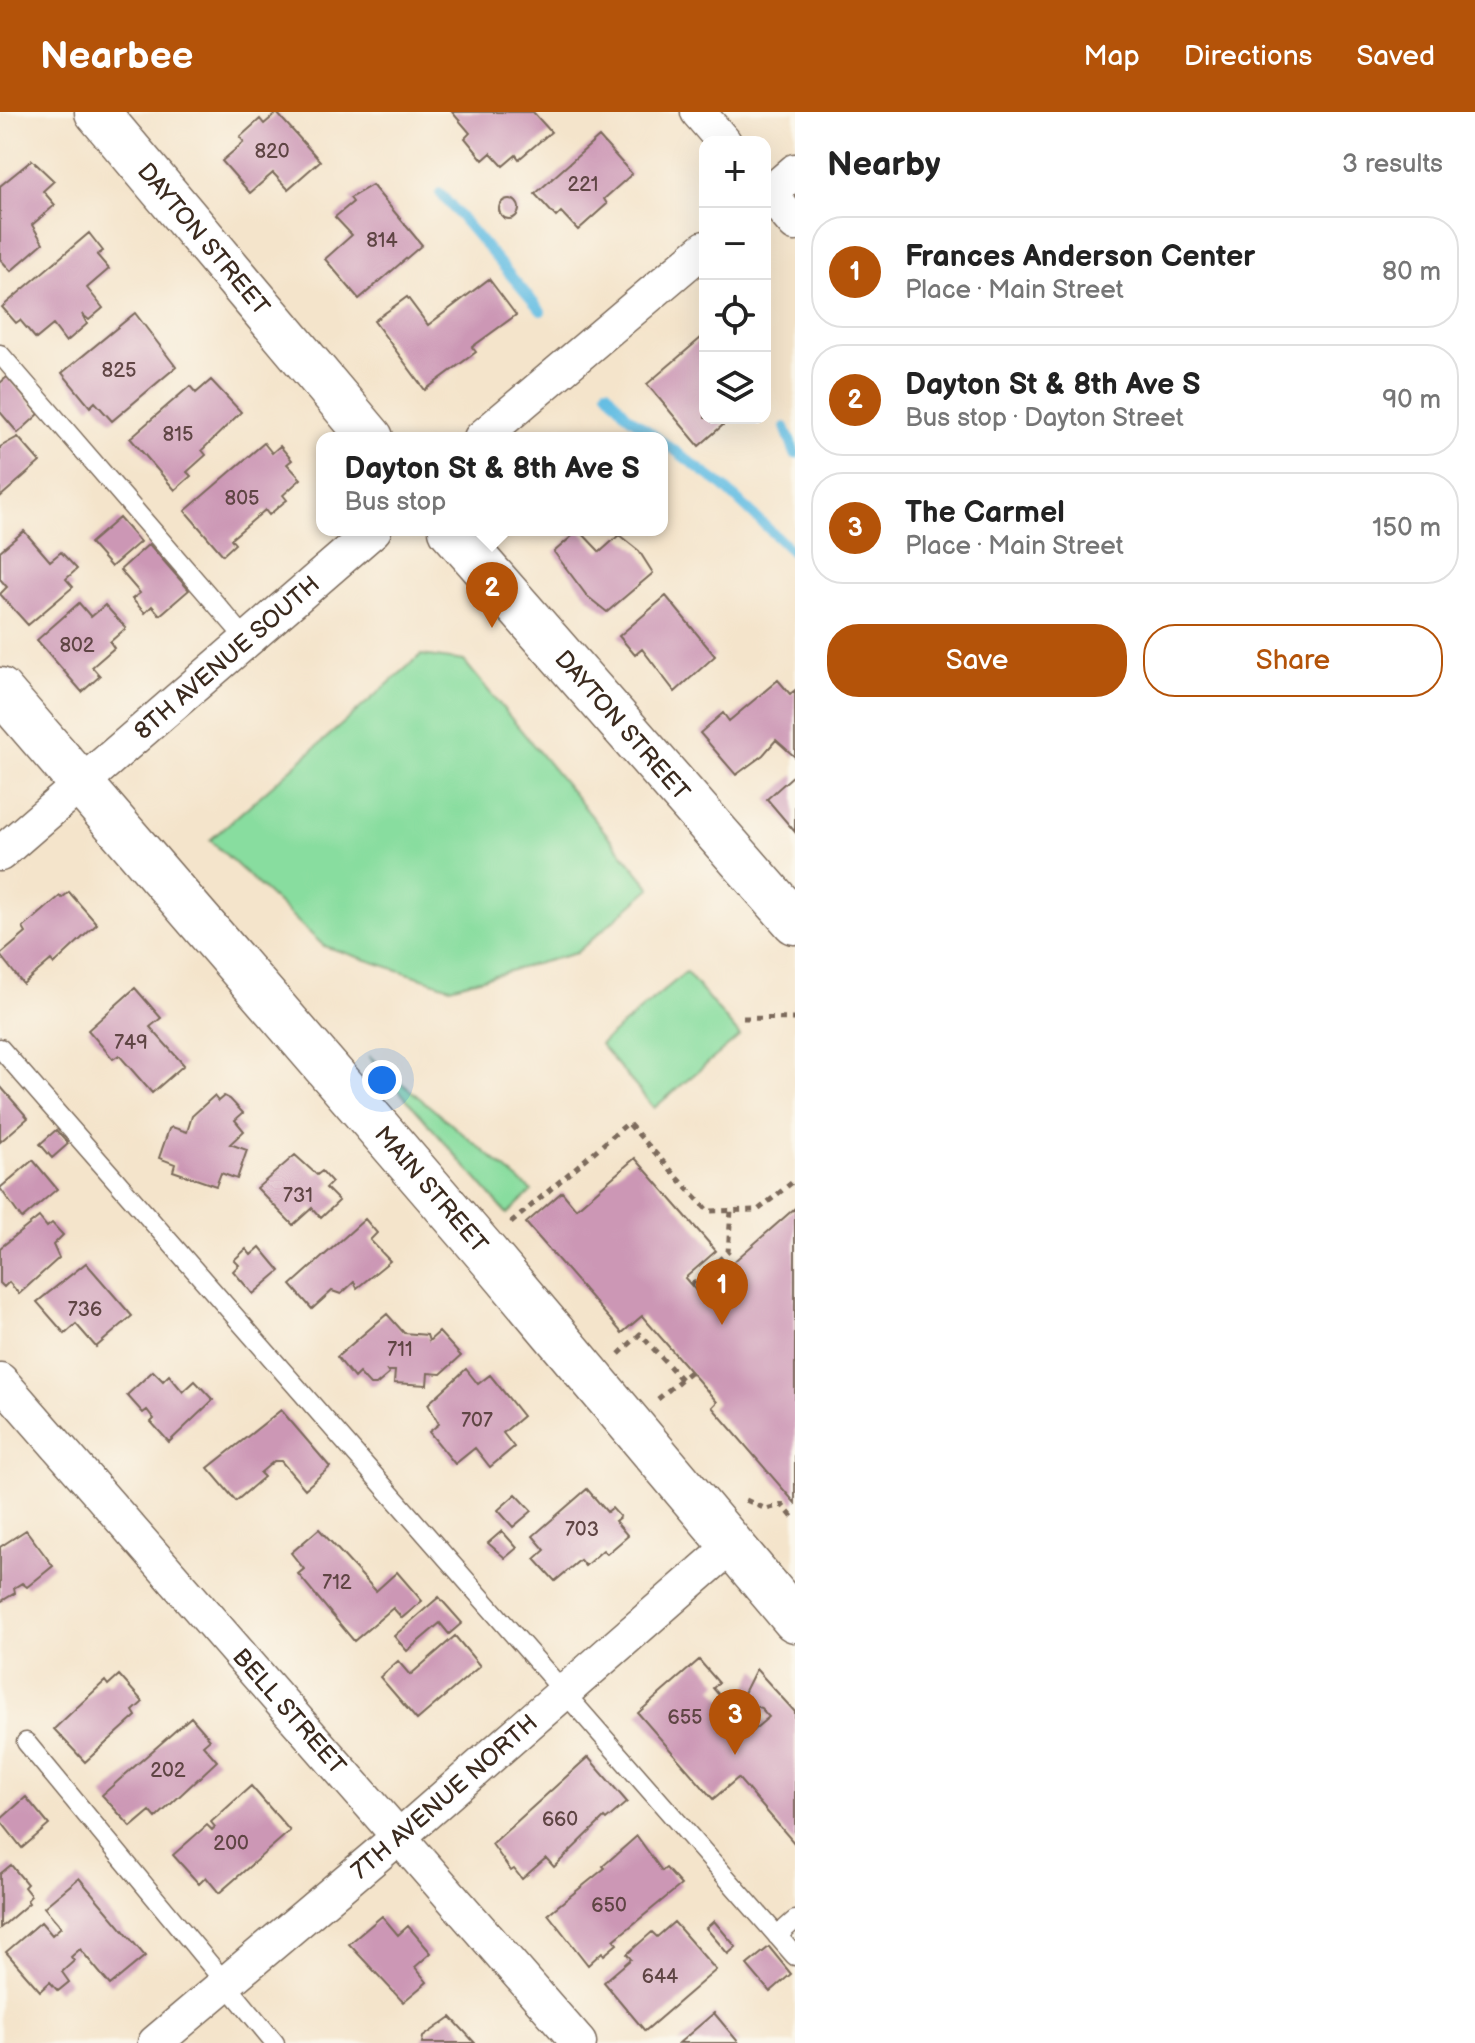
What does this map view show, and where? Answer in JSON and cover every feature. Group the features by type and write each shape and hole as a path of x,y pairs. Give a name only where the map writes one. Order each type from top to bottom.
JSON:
{"main road":[{"name":"DAYTON STREET","path":"97,112 366,432"},
{"name":"DAYTON STREET","path":"456,536 795,922"},
{"name":"MAIN STREET","path":"0,690 482,1248 732,1527 795,1620"}],"street":[{"path":"698,112 719,136"},
{"path":"771,189 795,171"},
{"path":"771,198 795,224"},
{"path":"488,432 699,253"},
{"name":"8TH AVENUE SOUTH","path":"0,854 367,536"},
{"name":"BELL STREET","path":"0,1380 401,1835 579,2043"},
{"name":"7TH AVENUE NORTH","path":"155,2043 565,1692 732,1527"}],"lane":[{"path":"0,354 247,640"},
{"path":"0,1048 795,1956"},
{"path":"26,1742 275,2043"},
{"path":"777,1936 795,1920"}],"path":[{"path":"743,1018 795,1019"},
{"path":"482,1248 628,1123 708,1211 758,1210 795,1180"},
{"path":"691,1285 728,1252 731,1211"},
{"path":"618,1355 640,1334 681,1379"},
{"path":"656,1400 691,1371"},
{"path":"732,1527 747,1499 766,1509 782,1505 795,1520"}],"green space":[{"path":"421,655 464,661 651,888 576,953 450,987 324,946 210,840"},
{"path":"686,972 740,1036 654,1108 600,1044"},
{"path":"369,1056 532,1191 507,1214"}],"building":[{"path":"452,112 533,112 551,132 519,159 516,155 503,166 491,153 483,160 465,138 470,133"},
{"path":"277,113 320,161 288,189 273,173 250,193 222,161 244,142 240,137 260,119 264,124"},
{"path":"599,137 632,174 604,199 607,204 578,230 561,212 556,217 535,194"},
{"path":"32,160 54,181 43,191 55,205 32,225 43,243 11,271 0,259 0,186"},
{"path":"372,185 422,245 359,299 325,259 352,235 335,217 353,202 350,198"},
{"path":"509,199 516,202 519,209 516,216 509,219 502,216 499,209 502,202"},
{"path":"89,233 103,251 97,255 109,269 87,288 103,308 89,320 82,314 87,324 66,342 53,325 36,339 20,320 16,323 2,307"},
{"path":"489,279 516,315 472,347 476,352 425,390 374,321 407,297 428,325"},
{"path":"135,313 176,367 112,421 95,402 90,407 62,373"},
{"path":"699,340 699,424 723,425 699,446 647,384"},
{"path":"7,377 39,414 18,433 0,412 0,383"},
{"path":"211,380 241,412 202,450 206,455 187,472 191,476 175,490 130,438 190,386 196,393"},
{"path":"18,437 40,462 0,497 0,447"},
{"path":"264,443 272,453 280,446 292,460 287,464 301,479 283,495 287,500 269,515 265,510 231,539 235,544 223,555 185,511"},
{"path":"119,518 140,542 111,567 90,543"},
{"path":"24,531 50,561 61,552 77,569 66,579 73,587 28,625 0,594 7,587 0,579 0,551"},
{"path":"572,536 585,536 600,552 620,536 639,551 653,573 607,612 587,596 554,552"},
{"path":"149,544 189,590 160,615 152,606 145,613 132,599 140,593 120,570"},
{"path":"666,596 715,656 675,692 642,649 635,655 619,636"},
{"path":"79,603 91,617 105,605 126,628 110,642 114,648 92,667 100,676 82,692 37,640"},
{"path":"778,680 790,694 795,690 795,757 776,740 763,755 736,775 700,733 723,713 729,721"},
{"path":"795,774 795,832 767,799"},
{"path":"69,892 97,924 54,964 51,960 23,984 0,955 26,933 23,928"},
{"path":"135,988 161,1018 150,1027 184,1065 152,1093 119,1055 113,1059 88,1030"},
{"path":"0,1086 28,1118 0,1142"},
{"path":"214,1096 218,1101 224,1096 230,1099 243,1113 235,1120 244,1131 230,1144 247,1150 237,1179 221,1173 216,1186 173,1171 175,1164 159,1158 169,1129 172,1127 187,1132 192,1116"},
{"path":"56,1130 68,1144 52,1158 40,1144"},
{"path":"295,1155 317,1175 322,1171 332,1182 326,1188 339,1201 321,1218 312,1208 293,1225 257,1188"},
{"path":"635,1158 716,1251 685,1278 698,1293 795,1208 795,1503 712,1407 717,1402 642,1316 622,1333 526,1223 562,1192 576,1209"},
{"path":"33,1160 57,1189 22,1219 0,1188"},
{"path":"39,1217 47,1227 52,1223 63,1235 53,1245 59,1258 19,1294 9,1282 4,1287 0,1283 0,1248"},
{"path":"365,1219 377,1233 370,1240 390,1261 357,1288 354,1282 341,1294 332,1291 312,1309 291,1285"},
{"path":"260,1247 280,1271 253,1294 233,1271 239,1265 234,1260 246,1249 251,1255"},
{"path":"86,1263 132,1316 96,1347 76,1324 65,1334 37,1302"},
{"path":"387,1314 404,1333 427,1335 429,1341 439,1332 461,1356 441,1374 428,1373 427,1385 394,1383 395,1371 387,1371 389,1374 376,1385 370,1385 359,1373 354,1378 337,1357"},
{"path":"466,1369 478,1384 490,1375 523,1416 503,1433 514,1447 490,1467 475,1448 455,1464 429,1432 439,1424 428,1404"},
{"path":"153,1371 163,1381 169,1375 183,1392 195,1381 213,1400 169,1442 151,1422 154,1419 147,1410 143,1413 127,1395"},
{"path":"281,1410 330,1467 305,1489 281,1461 274,1461 260,1473 264,1477 236,1501 208,1468"},
{"path":"587,1489 607,1512 612,1508 620,1517 615,1521 628,1536 607,1554 603,1550 585,1566 580,1560 555,1581 535,1559 545,1550 533,1536"},
{"path":"516,1494 532,1511 513,1527 498,1510"},
{"path":"319,1529 376,1591 397,1572 422,1601 402,1618 393,1608 354,1641 298,1574 304,1569 291,1553"},
{"path":"26,1530 53,1566 27,1587 22,1583 14,1588 15,1593 0,1602 0,1547"},
{"path":"502,1531 517,1548 505,1558 488,1543"},
{"path":"439,1597 462,1623 449,1634 440,1623 407,1651 394,1636"},
{"path":"455,1636 480,1666 417,1720 380,1677 398,1661 410,1675"},
{"path":"699,1660 719,1683 713,1688 751,1732 769,1717 761,1708 740,1701 756,1669 795,1712 795,1844 738,1778 713,1799 638,1713"},
{"path":"119,1675 143,1702 133,1711 136,1716 85,1762 54,1729 105,1681 108,1685"},
{"path":"191,1717 210,1739 203,1745 217,1761 156,1818 150,1811 131,1827 102,1795"},
{"path":"588,1757 627,1802 606,1820 604,1818 554,1867 546,1858 522,1879 514,1869 511,1871 492,1844"},
{"path":"251,1786 290,1831 219,1893 206,1877 199,1884 173,1855 207,1825 212,1830 215,1827 211,1822"},
{"path":"26,1797 49,1825 22,1848 0,1820"},
{"path":"637,1836 662,1871 666,1868 681,1885 614,1940 617,1944 588,1965 548,1914 605,1868 603,1866"},
{"path":"11,1865 27,1884 24,1887 31,1896 27,1900 29,1903 0,1928 0,1874"},
{"path":"79,1878 145,1956 110,1985 80,1949 71,1957 74,1961 62,1972 69,1982 58,1991 50,1982 40,1991 6,1952 41,1922 52,1935 61,1927 44,1907"},
{"path":"382,1916 398,1935 408,1926 431,1953 415,1967 427,1982 403,2002 349,1944"},
{"path":"714,1921 736,1947 728,1954 706,1928"},
{"path":"674,1922 716,1970 645,2031 604,1982 631,1959 627,1954 652,1932 657,1937"},
{"path":"769,1947 791,1974 770,1992 747,1965"},
{"path":"714,2013 739,2043 679,2043"},
{"path":"451,2017 475,2043 422,2043 423,2037"}],"waterway":[{"path":"440,193 541,311"},
{"path":"607,391 628,416 650,432"},
{"path":"785,427 795,454"},
{"path":"668,445 724,487 795,554"}],"place":[{"name":"Dayton St & 8th Ave S","path":"492,628"},
{"name":"Frances Anderson Center","path":"722,1325"},
{"name":"The Carmel","path":"735,1755"}]}
